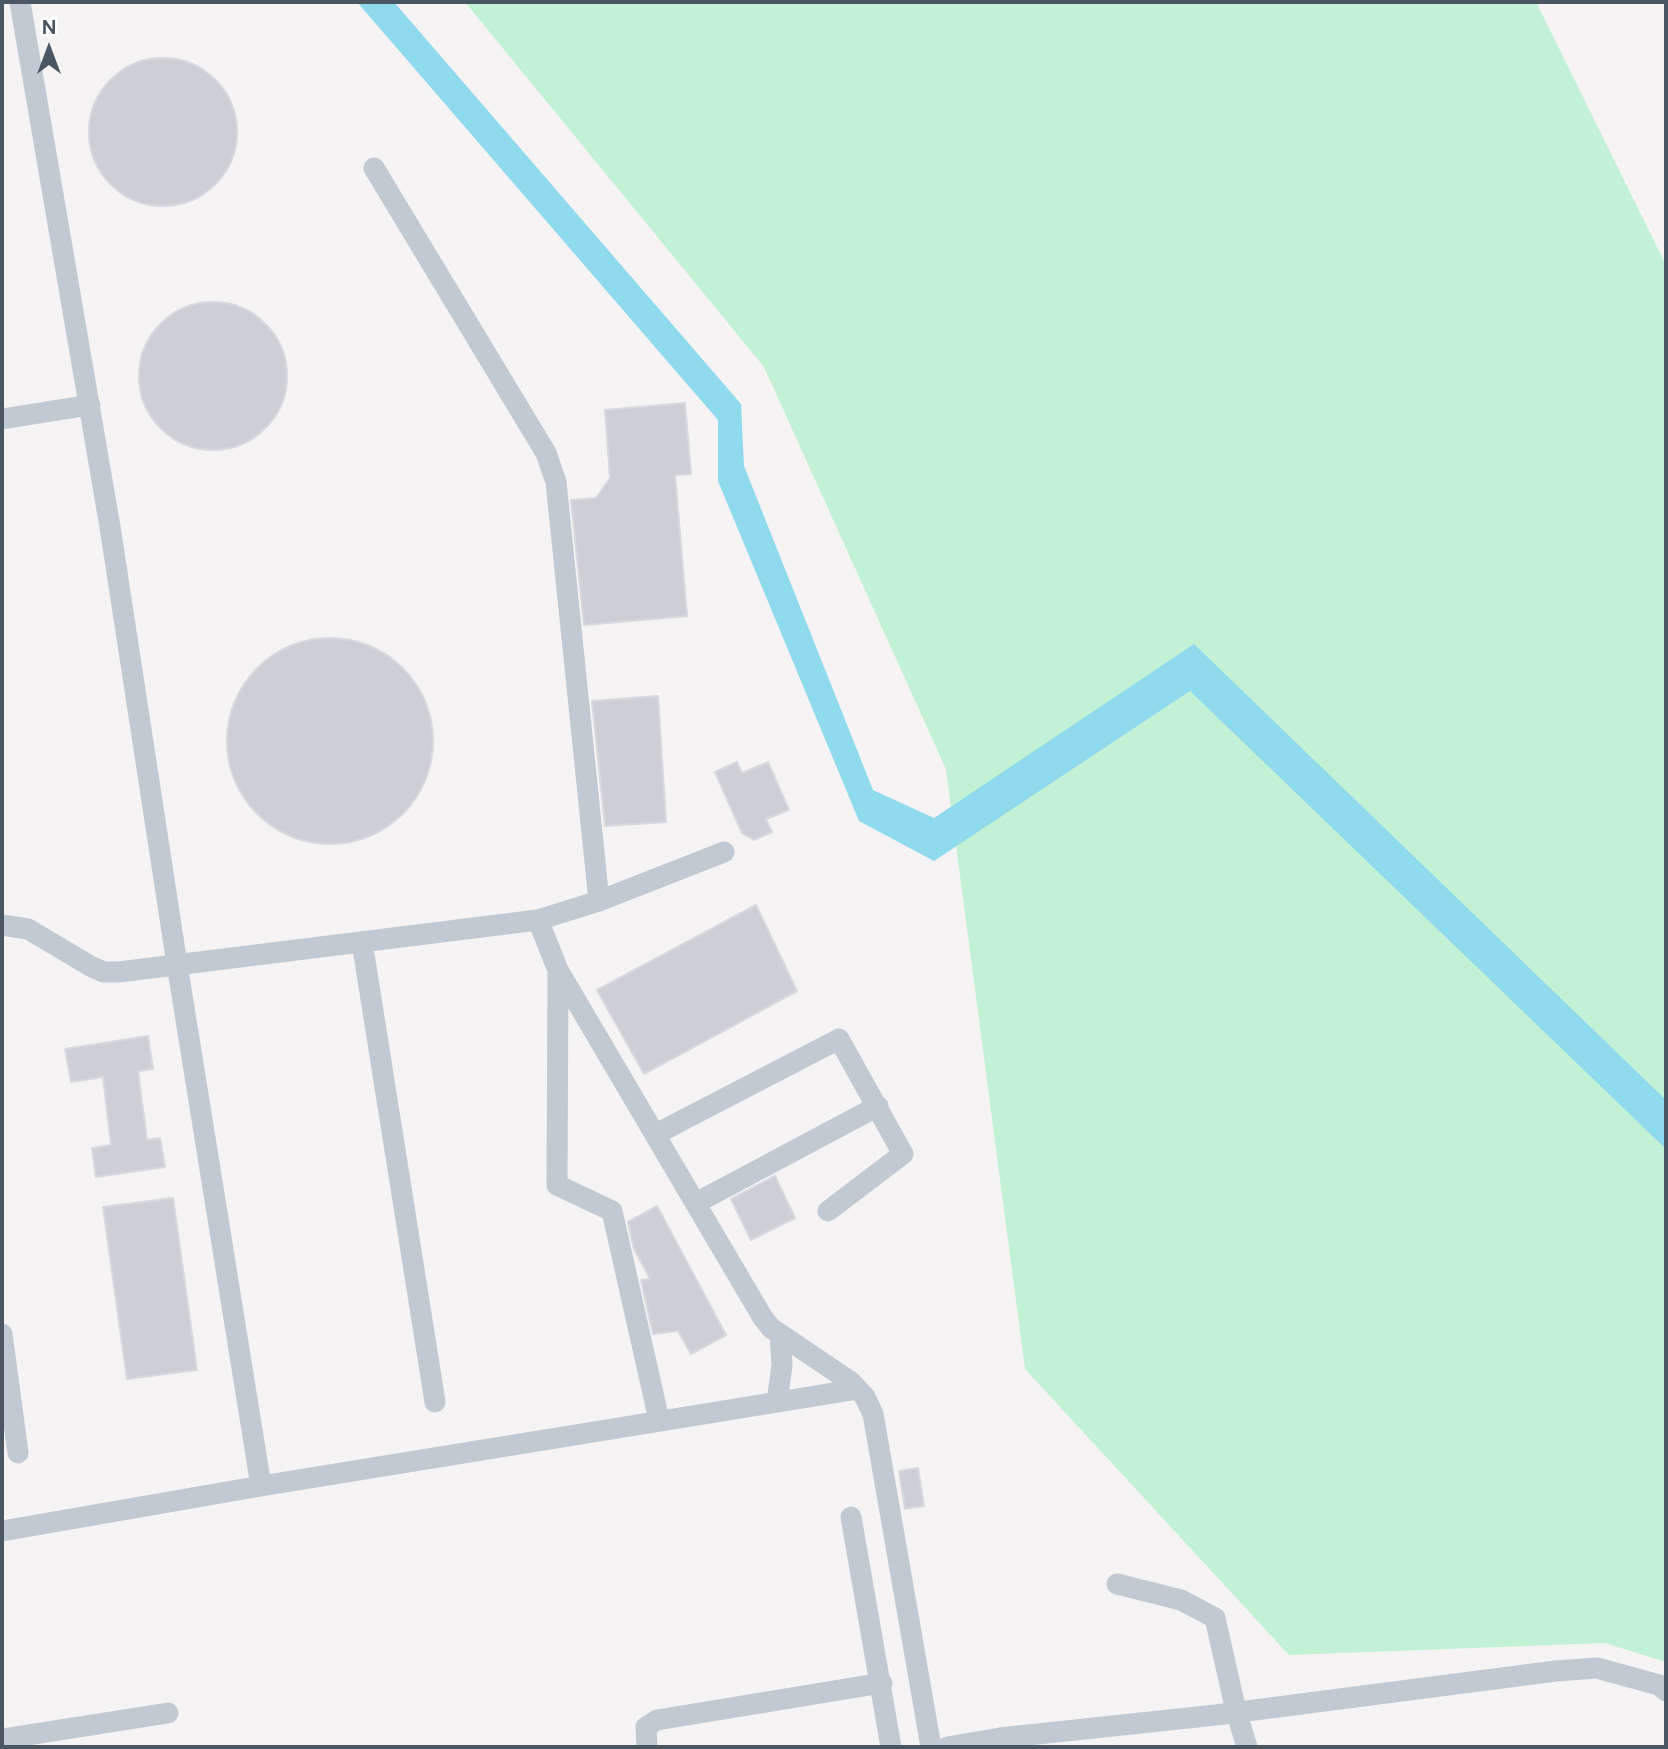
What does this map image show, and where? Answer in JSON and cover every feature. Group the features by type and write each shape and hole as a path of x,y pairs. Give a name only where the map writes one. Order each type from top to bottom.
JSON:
{"lane":[{"path":"20,2 90,405 261,1486"},
{"path":"374,168 545,453 556,482 599,901"},
{"path":"2,419 90,405"},
{"path":"2,925 28,929 104,972 119,972 538,920 599,901 724,852"},
{"path":"538,920 558,970 763,1318 780,1335 865,1396 873,1414 931,1747"},
{"path":"362,942 435,1402"},
{"path":"558,970 557,1185 612,1211 659,1420"},
{"path":"656,1134 839,1039 903,1154 828,1211"},
{"path":"696,1203 878,1106"},
{"path":"2,1334 18,1453"},
{"path":"777,1402 782,1365 780,1335"},
{"path":"2,1531 858,1389"},
{"path":"851,1517 891,1747"},
{"path":"1117,1584 1181,1600 1215,1618 1247,1747"},
{"path":"947,1747 1000,1743 1556,1671 1597,1668 1659,1685 1666,1690"},
{"path":"647,1747 646,1727 657,1720 882,1683"},
{"path":"2,1739 168,1713"}],"green space":[{"path":"465,2 1536,2 1666,265 1666,1662 1605,1643 1289,1655 1025,1369 946,769 764,367"}],"water":[{"path":"357,2 394,2 741,404 744,466 873,790 934,818 1194,644 1666,1100 1666,1149 1190,691 934,861 859,821 718,481 718,420"}],"building":[{"path":"163,58 191,63 215,80 232,104 237,132 232,160 215,184 191,201 163,206 135,201 111,184 94,160 89,132 94,104 111,80 135,63"},
{"path":"213,302 241,307 265,324 282,348 287,376 282,404 265,428 241,445 213,450 185,445 161,428 144,404 139,376 144,348 161,324 185,307"},
{"path":"685,403 691,474 675,475 687,616 584,625 571,500 596,498 610,478 605,410"},
{"path":"330,638 370,645 403,668 426,701 433,741 426,781 403,814 370,837 330,844 290,837 257,814 234,781 227,741 234,701 257,668 290,645"},
{"path":"658,696 666,822 605,826 592,701"},
{"path":"737,762 742,773 768,762 789,810 766,819 772,832 754,840 742,833 715,772"},
{"path":"756,905 797,991 644,1074 597,990"},
{"path":"148,1036 153,1069 138,1071 147,1140 160,1138 165,1167 96,1177 92,1148 111,1145 103,1077 71,1082 65,1049"},
{"path":"775,1176 795,1218 751,1240 731,1199"},
{"path":"173,1198 197,1370 127,1379 103,1207"},
{"path":"657,1206 726,1335 691,1354 678,1331 653,1334 641,1280 650,1279 634,1249 628,1222"},
{"path":"918,1468 924,1506 905,1509 899,1471"}]}
